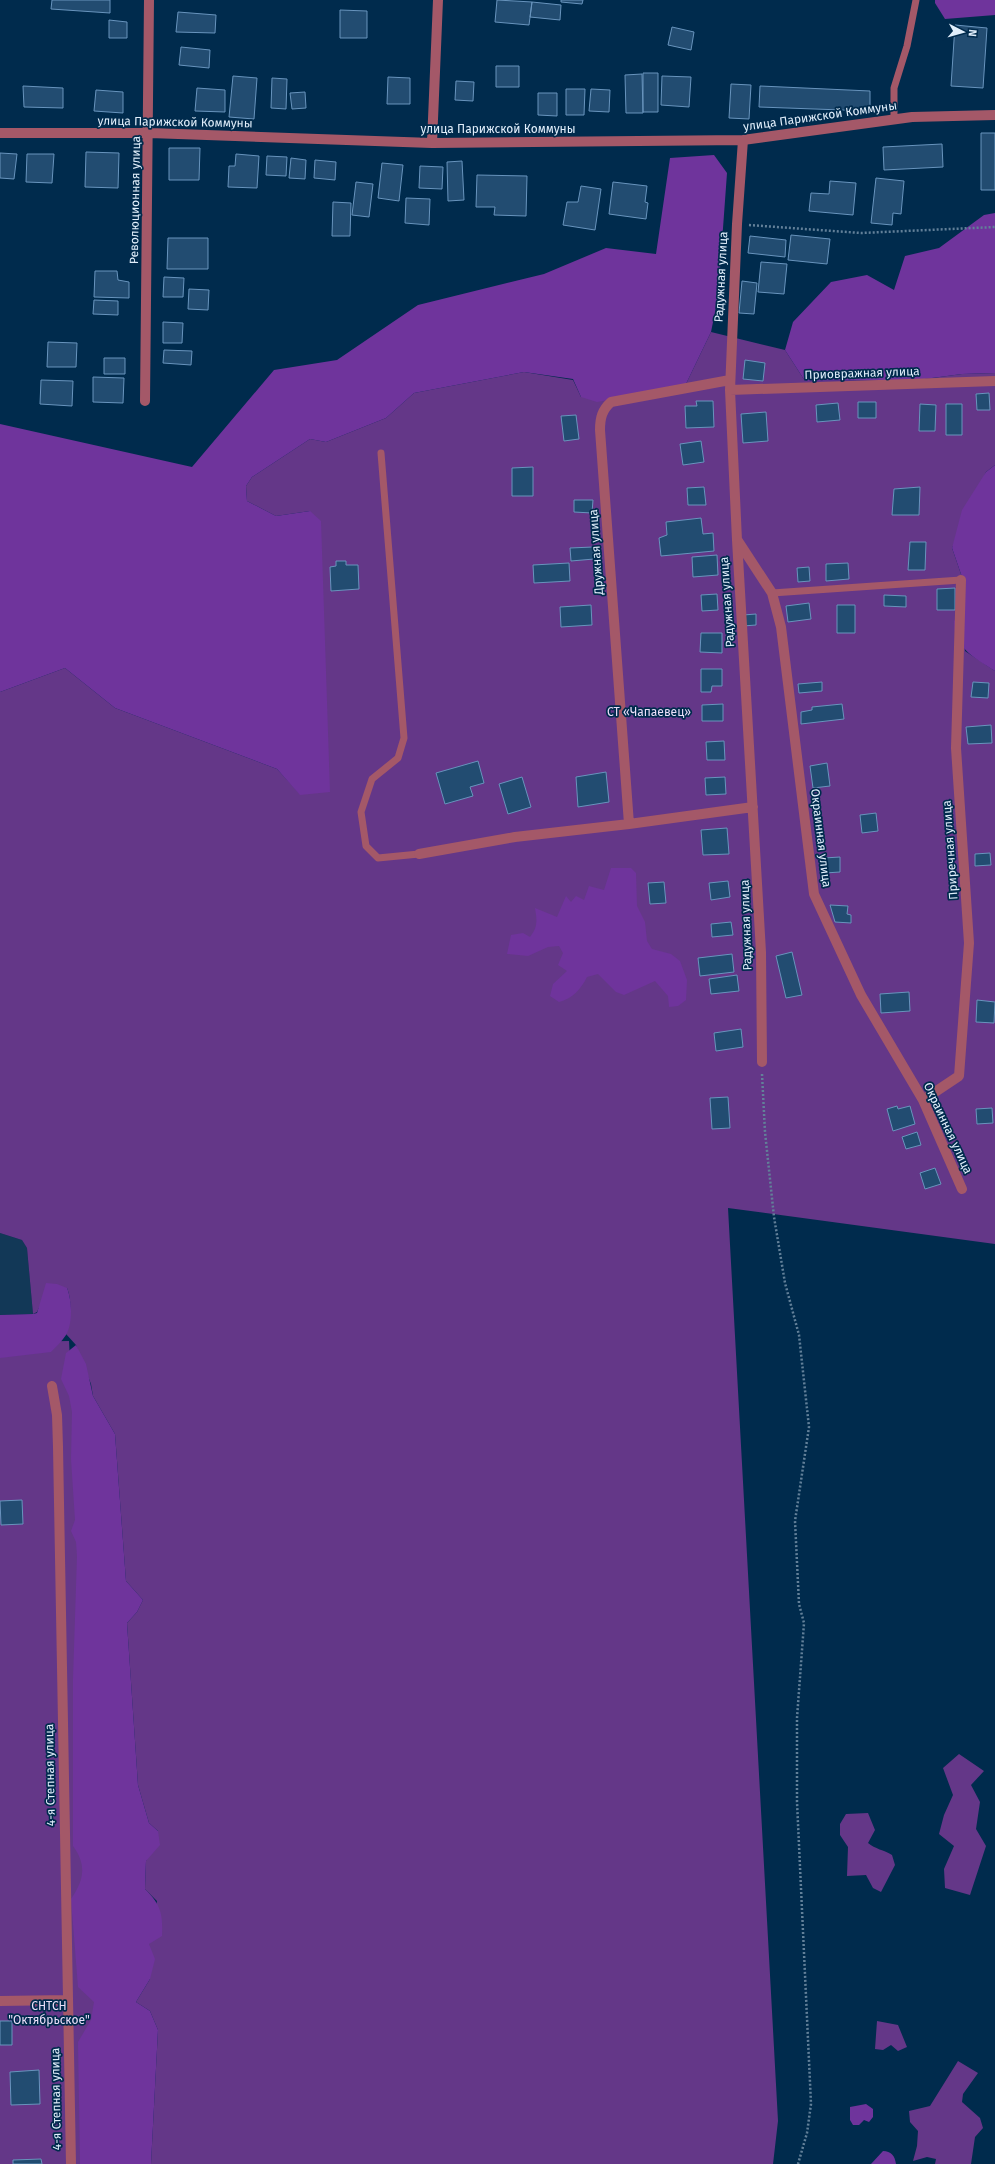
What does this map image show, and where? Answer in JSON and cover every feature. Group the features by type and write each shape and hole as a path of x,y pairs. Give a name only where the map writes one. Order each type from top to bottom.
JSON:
{"street":[{"name":"Революционная улица","path":"145,400 150,133 150,0"},
{"path":"432,143 438,0"},
{"name":"улица Парижской Коммуны","path":"0,133 150,133 432,143 743,140 912,117 995,115"},
{"name":"Радужная улица","path":"743,140 737,224 730,385 737,540 761,952 762,1062"},
{"name":"Приовражная улица","path":"730,385 995,381"},
{"name":"Дружная улица","path":"629,824 600,438 600,417 605,407 611,402 730,385"},
{"name":"Окраинная улица","path":"737,540 772,593 781,627 814,894 861,995 923,1100 962,1189"},
{"name":"Приречная улица","path":"923,1100 959,1076 968,958 969,943 956,748 961,580"},
{"path":"419,854 515,837 629,824 753,807"},
{"name":"4-я Степная улица","path":"52,1386 57,1415 58,1446 71,2164"},
{"path":"0,2001 67,2000"}],"lane":[{"path":"894,119 894,88 907,46 916,0"},
{"path":"381,453 404,738 398,758 372,779 361,812 366,846 378,858 419,854"},
{"path":"772,593 961,580"}],"path":[{"path":"737,224 861,233 995,227"},
{"path":"762,1062 765,1132 773,1209 785,1283 799,1335 809,1427 795,1521 798,1604 804,1623 797,1718 797,1802 811,2104 807,2133 798,2164"}],"shaded area":[{"path":"935,0 995,0 995,15 945,19 935,3"},
{"path":"714,155 727,173 718,297 711,332 685,386 597,402 581,397 573,379 524,372 414,393 386,418 326,442 310,439 252,477 246,486 247,501 276,516 310,511 321,521 330,792 300,795 277,769 115,708 65,668 0,692 0,424 192,467 274,370 337,360 418,305 544,274 606,248 656,254 670,158"},
{"path":"995,213 995,373 962,374 917,380 805,381 785,350 793,322 831,282 867,275 894,290 905,256 939,248 984,215"},
{"path":"995,465 995,671 967,651 957,638 954,621 961,614 962,577 952,548 962,510 986,472"},
{"path":"611,868 631,868 636,873 637,906 645,922 647,941 652,949 671,954 680,961 687,980 686,1000 678,1006 669,1007 668,996 655,981 624,995 616,992 598,974 587,977 576,993 568,999 559,1002 550,996 553,984 567,971 558,965 563,953 559,946 548,947 528,956 507,954 511,935 523,933 530,937 533,933 536,923 535,908 557,917 566,896 571,902 576,896 584,900 589,886 604,890"},
{"path":"0,1233 22,1240 27,1248 33,1314 0,1315"},
{"path":"46,1283 57,1284 67,1288 69,1293 71,1318 66,1335 51,1352 0,1358 0,1315 37,1313"},
{"path":"76,1345 86,1364 93,1396 115,1434 126,1581 143,1600 137,1612 127,1623 138,1785 149,1823 158,1831 160,1845 146,1861 145,1889 155,1900 160,1910 162,1936 149,1944 155,1959 150,1979 136,2002 150,2011 158,2030 151,2164 80,2164 78,2042 91,2020 94,2002 78,1987 71,1899 79,1885 82,1872 80,1860 73,1846 73,1679 77,1556 76,1542 71,1531 75,1520 71,1459 72,1412 69,1396 61,1379 66,1353"},
{"path":"866,2104 873,2109 873,2117 869,2122 864,2120 859,2125 853,2125 850,2120 850,2107"},
{"path":"883,2151 892,2154 896,2164 871,2164"}],"green space":[{"name":"СТ «Чапаевец»","path":"711,332 785,350 805,381 917,380 962,374 995,373 995,465 986,472 952,548 962,577 965,651 995,671 995,1244 728,1208 778,2121 773,2164 151,2164 158,2030 150,2011 136,2002 150,1979 149,1944 157,1901 145,1889 146,1861 158,1831 149,1823 138,1785 127,1623 137,1612 143,1600 126,1581 115,1434 93,1396 91,1384 76,1345 66,1334 70,1316 70,1299 67,1288 41,1303 37,1312 33,1314 27,1248 22,1240 0,1233 0,692 65,668 115,708 277,769 300,794 310,511 276,516 247,501 246,486 252,477 310,439 326,442 386,418 414,393 524,372 573,380 581,397 685,386"},
{"name":"СНТСН \"Октябрьское\"","path":"69,1341 99,1950 99,2164 0,2164 0,1342"},
{"path":"959,1754 984,1771 971,1785 980,1802 976,1829 986,1846 970,1895 945,1888 944,1869 954,1846 939,1834 944,1815 953,1795 943,1768"},
{"path":"868,1813 875,1830 868,1843 892,1855 895,1865 881,1892 873,1888 866,1875 847,1876 848,1847 840,1835 840,1824 846,1814"},
{"path":"877,2021 898,2025 907,2047 898,2051 891,2045 883,2050 875,2049"},
{"path":"958,2061 978,2073 963,2094 962,2102 980,2118 983,2128 975,2137 971,2164 935,2164 936,2159 927,2157 913,2161 917,2146 918,2131 910,2122 909,2111 930,2106"}],"building":[{"path":"52,0 110,0 110,13 51,9"},
{"path":"497,0 532,2 529,25 495,22"},
{"path":"561,0 583,0 582,4 561,2"},
{"path":"532,2 561,5 560,20 530,17"},
{"path":"340,10 367,11 367,38 340,38"},
{"path":"178,12 216,15 215,33 176,32"},
{"path":"109,20 127,22 127,38 109,38"},
{"path":"955,25 987,28 983,88 951,86"},
{"path":"672,27 694,32 691,50 668,45"},
{"path":"181,47 210,50 209,68 179,65"},
{"path":"496,66 519,66 519,87 496,87"},
{"path":"643,73 658,73 658,112 643,112"},
{"path":"642,74 643,113 626,113 625,75"},
{"path":"233,76 257,78 254,119 229,117"},
{"path":"662,76 691,77 689,107 661,105"},
{"path":"388,77 410,78 410,104 387,104"},
{"path":"272,78 287,79 286,109 271,108"},
{"path":"456,81 474,82 473,101 455,100"},
{"path":"731,84 751,85 749,119 729,118"},
{"path":"23,86 63,88 63,108 24,107"},
{"path":"760,86 870,91 870,111 759,107"},
{"path":"197,88 225,90 225,112 195,111"},
{"path":"566,89 585,89 584,115 566,115"},
{"path":"591,89 610,90 609,112 589,111"},
{"path":"96,90 123,92 123,113 94,111"},
{"path":"305,92 306,108 292,109 290,93"},
{"path":"538,93 557,93 557,116 538,115"},
{"path":"981,133 995,133 995,190 981,190"},
{"path":"942,144 943,167 884,170 883,147"},
{"path":"169,148 200,148 199,180 169,180"},
{"path":"86,152 119,153 118,188 85,187"},
{"path":"0,153 17,154 14,179 0,178"},
{"path":"27,154 54,154 52,183 26,182"},
{"path":"236,154 259,156 257,188 228,187 229,166 235,166"},
{"path":"267,156 287,157 286,176 266,175"},
{"path":"291,158 306,160 305,179 289,178"},
{"path":"315,160 336,162 335,180 314,178"},
{"path":"462,161 464,200 448,201 447,162"},
{"path":"382,163 403,165 399,201 378,198"},
{"path":"420,166 443,167 442,189 419,188"},
{"path":"477,175 527,176 526,216 494,215 495,207 476,207"},
{"path":"876,178 904,181 901,214 893,213 892,225 871,223"},
{"path":"830,181 856,183 853,215 809,211 811,193 829,194"},
{"path":"356,182 373,184 369,217 352,215"},
{"path":"613,182 647,186 645,202 648,203 646,219 609,214"},
{"path":"581,186 601,189 595,230 563,225 567,202 578,202"},
{"path":"406,198 430,199 429,225 405,223"},
{"path":"333,202 351,203 350,236 332,236"},
{"path":"791,235 830,239 827,264 788,260"},
{"path":"750,236 786,240 785,257 748,253"},
{"path":"168,238 208,238 208,269 167,269"},
{"path":"761,262 787,264 784,294 758,292"},
{"path":"95,271 117,271 118,280 129,282 129,298 94,297"},
{"path":"164,277 184,278 183,297 163,297"},
{"path":"742,281 757,283 754,314 739,313"},
{"path":"189,289 209,290 208,310 188,309"},
{"path":"94,300 118,301 118,315 93,314"},
{"path":"163,322 183,323 182,343 163,343"},
{"path":"48,342 77,343 76,367 47,367"},
{"path":"164,350 192,351 191,365 163,363"},
{"path":"104,358 125,358 125,374 104,374"},
{"path":"745,360 765,363 763,381 743,379"},
{"path":"93,377 124,378 123,403 93,402"},
{"path":"41,380 73,381 72,406 40,404"},
{"path":"989,393 990,410 977,410 976,394"},
{"path":"696,401 713,401 714,427 686,428 685,406 697,406"},
{"path":"858,402 876,402 876,418 858,418"},
{"path":"838,403 840,420 817,422 816,405"},
{"path":"920,404 936,405 935,431 919,431"},
{"path":"946,404 962,404 962,435 946,435"},
{"path":"766,412 768,441 743,443 741,414"},
{"path":"576,415 579,439 564,441 561,416"},
{"path":"701,441 704,462 683,465 680,444"},
{"path":"533,467 533,496 512,496 512,468"},
{"path":"704,487 706,505 688,505 687,488"},
{"path":"920,487 919,515 892,515 894,489"},
{"path":"574,500 593,500 592,513 574,512"},
{"path":"701,518 703,534 713,533 714,551 661,556 659,538 667,535 666,522"},
{"path":"910,542 926,542 925,570 908,570"},
{"path":"593,547 594,559 571,561 570,548"},
{"path":"717,555 718,575 693,577 692,557"},
{"path":"336,561 346,561 346,565 358,565 359,589 331,591 330,567 336,566"},
{"path":"569,563 570,581 534,583 533,565"},
{"path":"848,563 849,579 826,581 826,564"},
{"path":"809,567 810,581 798,582 797,568"},
{"path":"955,588 955,610 937,610 937,589"},
{"path":"717,594 718,610 702,611 701,595"},
{"path":"884,595 906,596 906,607 884,606"},
{"path":"809,603 811,619 788,622 786,606"},
{"path":"591,605 592,625 561,627 560,607"},
{"path":"837,605 855,605 855,633 837,633"},
{"path":"756,614 756,625 743,626 743,615"},
{"path":"701,633 722,633 722,653 700,652"},
{"path":"701,669 722,669 722,686 712,686 711,692 701,692"},
{"path":"822,682 822,691 799,693 798,684"},
{"path":"973,682 989,683 988,698 971,697"},
{"path":"723,704 723,721 702,721 702,705"},
{"path":"842,704 844,719 801,724 801,712 812,710 812,707"},
{"path":"991,725 992,743 968,744 966,727"},
{"path":"724,741 725,760 707,760 706,742"},
{"path":"478,761 484,783 470,787 473,796 445,804 436,773"},
{"path":"827,763 830,786 813,788 810,766"},
{"path":"606,772 609,802 578,807 576,777"},
{"path":"522,777 531,807 508,814 499,784"},
{"path":"725,777 726,794 706,795 705,778"},
{"path":"876,813 878,831 862,833 860,815"},
{"path":"727,828 729,854 703,855 701,830"},
{"path":"990,853 991,865 975,866 975,854"},
{"path":"840,857 840,872 825,873 824,858"},
{"path":"728,881 730,897 711,900 709,883"},
{"path":"664,882 666,903 650,904 648,883"},
{"path":"830,905 848,906 847,914 851,915 851,923 835,922"},
{"path":"731,922 733,935 712,937 711,924"},
{"path":"792,952 802,995 786,998 776,956"},
{"path":"732,954 734,972 700,976 698,958"},
{"path":"737,975 739,991 711,994 709,979"},
{"path":"909,992 910,1011 881,1013 880,994"},
{"path":"977,1000 995,1002 994,1023 976,1022"},
{"path":"741,1029 743,1047 716,1051 714,1033"},
{"path":"728,1097 730,1128 712,1129 710,1098"},
{"path":"897,1106 898,1109 910,1106 915,1124 893,1131 887,1109"},
{"path":"992,1108 993,1123 977,1124 976,1109"},
{"path":"917,1132 921,1145 906,1149 902,1137"},
{"path":"935,1168 941,1184 925,1189 920,1173"},
{"path":"22,1500 23,1524 1,1525 0,1501"},
{"path":"0,2021 12,2021 12,2045 0,2045"},
{"path":"39,2070 40,2104 11,2105 10,2072"},
{"path":"41,2159 42,2164 13,2164 13,2160"}]}
